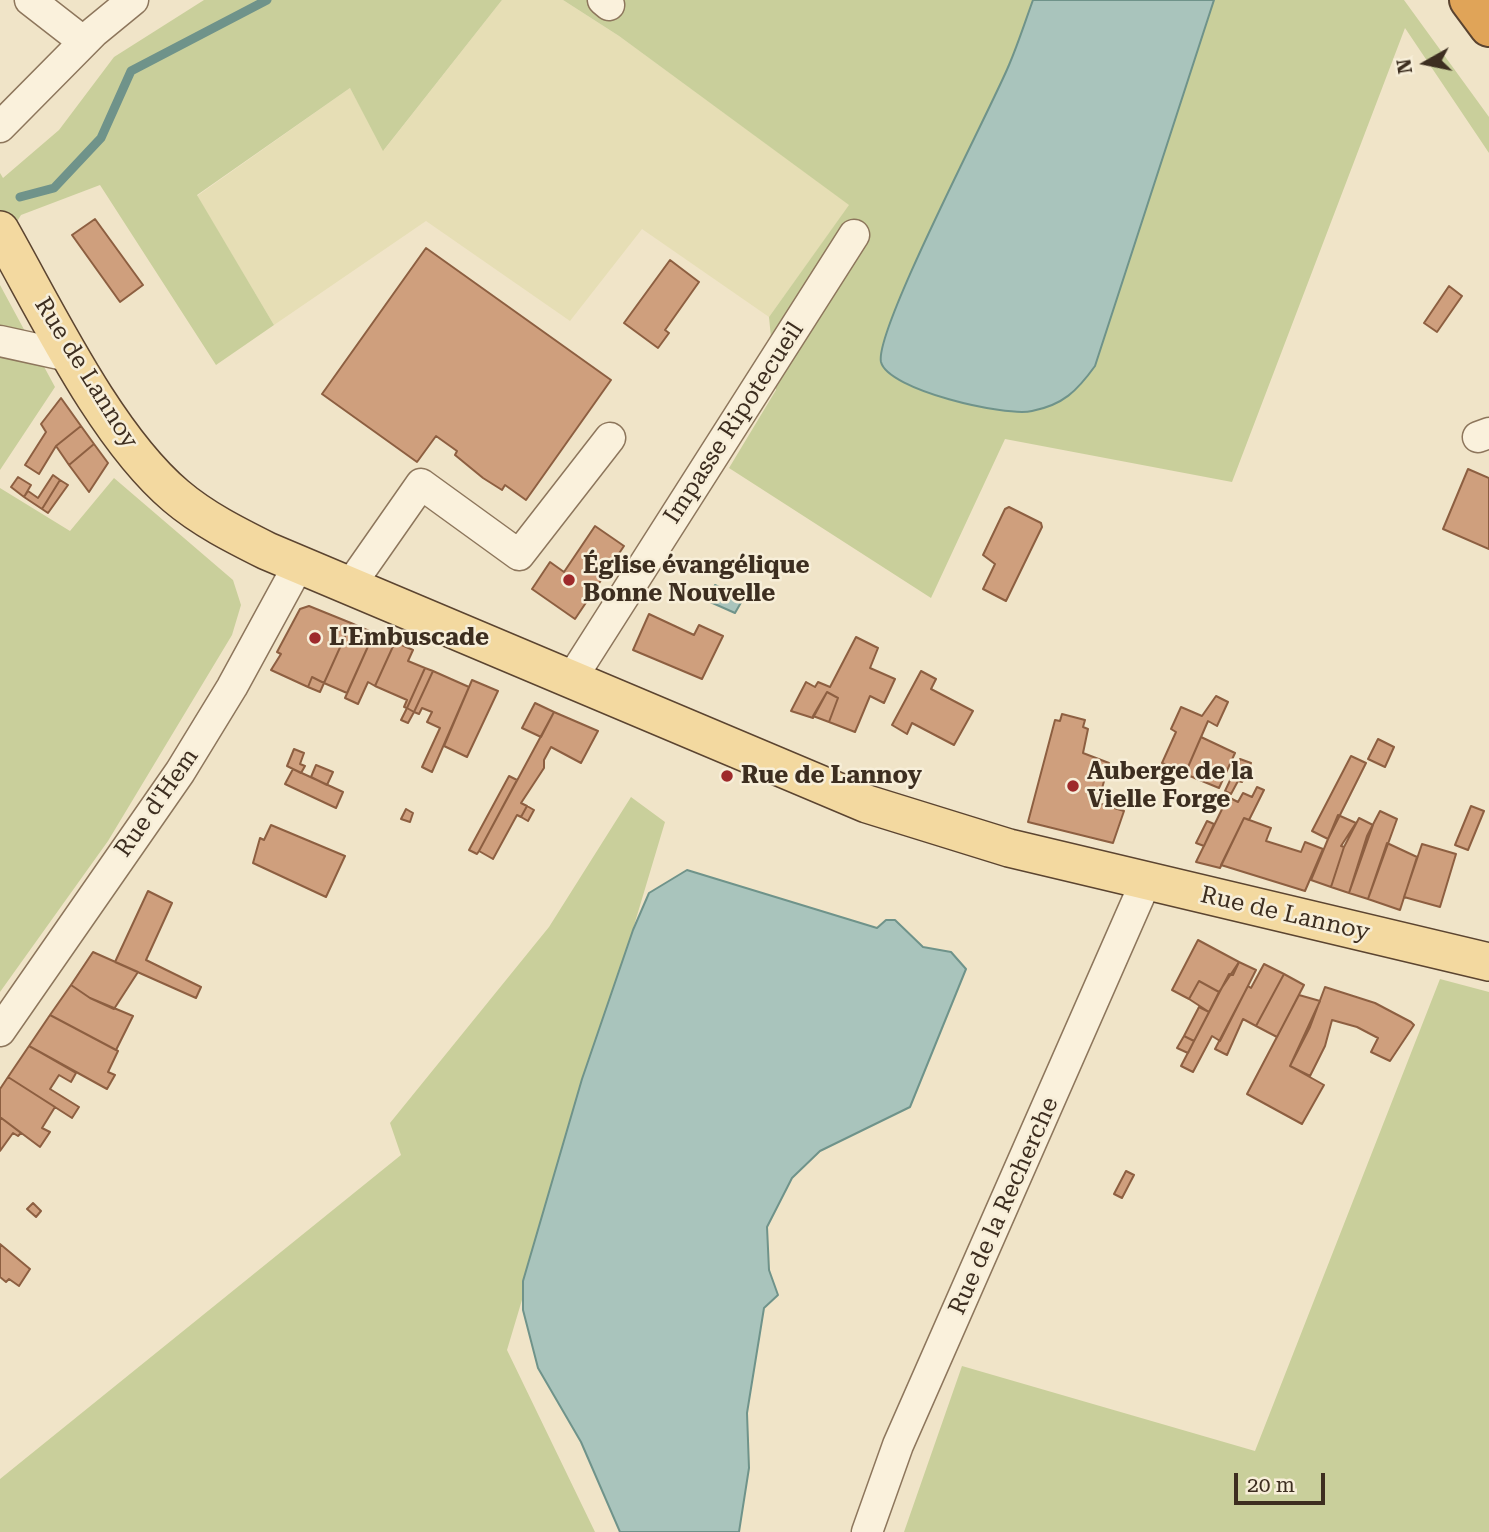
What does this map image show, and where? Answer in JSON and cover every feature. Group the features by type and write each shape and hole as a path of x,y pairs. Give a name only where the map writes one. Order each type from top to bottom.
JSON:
{"highway":[{"path":"1469,0 1489,27"}],"main road":[{"name":"Rue de Lannoy","path":"0,230 73,357 122,435 148,468 175,495 237,536 298,566 867,804 1009,848 1489,962"}],"street":[{"path":"30,0 84,42"},
{"path":"0,127 84,42 133,0"},
{"name":"Impasse Ripotecueil","path":"570,681 854,235"},
{"path":"0,341 73,357"},
{"path":"349,587 421,484 519,555 610,438"},
{"name":"Rue d'Hem","path":"0,1031 186,762 232,687 298,566"},
{"name":"Rue de la Recherche","path":"866,1532 898,1445 1146,881"}],"shaded area":[{"path":"502,0 563,0 619,36 850,205 769,317 642,229 570,321 426,221 274,325 197,196 350,88 384,150"}],"green space":[{"path":"204,0 502,0 383,151 350,88 197,195 274,325 216,365 100,185 21,215 0,250 0,173 3,178 59,130 114,57"},
{"path":"563,0 1404,0 1489,117 1489,153 1405,28 1232,482 1005,439 931,598 729,468 776,390 769,317 849,205 619,36"},
{"path":"0,285 55,387 0,470"},
{"path":"114,478 233,580 241,605 232,635 108,841 0,992 0,488 70,531"},
{"path":"631,797 665,822 507,1350 595,1532 0,1532 0,1479 401,1155 390,1123 549,927"},
{"path":"1440,979 1489,992 1489,1532 904,1532 962,1366 1255,1451"}],"water":[{"path":"1033,0 1214,0 1095,366 1082,383 1061,401 1032,411 1018,412 974,406 925,391 888,372 881,362 884,342 895,309 1009,65"},
{"path":"715,585 743,599 735,613 708,601"},
{"path":"687,870 877,928 886,920 895,920 923,947 951,952 966,969 910,1107 820,1151 792,1178 767,1227 769,1270 778,1295 764,1308 747,1413 749,1468 739,1532 620,1532 581,1442 538,1368 523,1310 523,1281 582,1079 633,930 649,893"}],"building":[{"path":"95,219 143,285 120,302 72,235"},
{"path":"426,248 611,380 526,500 505,485 502,490 483,478 455,455 457,451 436,436 417,462 322,394"},
{"path":"670,260 699,282 665,330 669,333 658,348 624,323"},
{"path":"1449,286 1462,296 1437,332 1424,323"},
{"path":"61,398 81,426 56,446 39,474 25,465 46,432 41,424"},
{"path":"81,426 94,444 69,465 56,446"},
{"path":"94,444 108,463 89,492 69,465"},
{"path":"1468,469 1489,478 1489,549 1443,529"},
{"path":"53,475 60,480 42,509 24,497 28,491 38,498"},
{"path":"18,477 31,485 24,497 11,487"},
{"path":"60,480 68,485 48,513 42,509"},
{"path":"1009,507 1041,523 1042,527 1006,601 983,589 995,564 983,555 1005,509"},
{"name":"Église évangélique Bonne Nouvelle","path":"595,526 624,546 575,619 532,589 550,562 564,572"},
{"name":"L'Embuscade","path":"309,606 351,623 324,683 312,677 308,687 271,670 281,654 277,652 300,609"},
{"path":"649,614 694,635 699,625 723,636 702,679 633,650"},
{"path":"351,623 374,633 347,693 324,683"},
{"path":"374,633 395,642 375,686 368,682 358,704 345,698"},
{"path":"856,637 878,648 870,668 895,679 884,703 870,696 855,732 829,722 838,698 827,692 813,718 791,711 806,682 815,687 818,682 830,687"},
{"path":"395,642 413,650 408,661 425,668 407,708 404,707 407,700 375,686"},
{"path":"425,668 433,671 414,712 407,708"},
{"path":"433,671 469,687 432,772 422,767 440,728 427,722 432,712 422,708 419,714 414,712"},
{"path":"921,671 936,679 931,689 973,711 954,745 912,723 907,734 892,725"},
{"path":"312,677 324,683 320,692 308,687"},
{"path":"472,680 498,691 467,757 444,746"},
{"path":"827,692 838,698 829,722 813,716"},
{"path":"1216,696 1228,702 1217,726 1208,721 1185,774 1162,763 1176,732 1171,729 1181,707 1202,716"},
{"path":"535,703 554,712 541,737 522,728"},
{"path":"407,708 414,712 408,723 401,720"},
{"path":"554,712 598,731 581,763 551,747 544,760 544,768 521,803 527,806 521,817 517,815 493,859 479,851"},
{"path":"1062,714 1085,720 1083,727 1088,729 1083,753 1109,763 1098,803 1124,811 1113,843 1028,822 1055,720 1060,721"},
{"path":"1201,737 1235,753 1219,788 1185,774"},
{"path":"1378,739 1394,747 1385,767 1368,759"},
{"path":"294,749 304,753 300,764 305,766 301,773 287,766"},
{"path":"1351,756 1366,763 1328,839 1312,831"},
{"path":"1240,759 1251,763 1242,782 1238,781 1231,794 1225,791"},
{"path":"316,765 333,772 327,785 311,777"},
{"path":"293,769 343,792 336,808 285,784"},
{"path":"509,776 517,780 477,854 469,850"},
{"path":"1257,787 1264,790 1249,820 1244,818 1220,868 1196,862 1228,797 1238,802 1243,793 1252,797"},
{"path":"527,806 534,810 528,821 521,817"},
{"path":"1471,806 1484,811 1468,850 1455,845"},
{"path":"406,809 413,813 410,822 401,819"},
{"path":"1380,811 1397,819 1368,899 1349,893 1367,836"},
{"path":"1338,815 1356,823 1341,846 1344,847 1331,887 1311,880"},
{"path":"1244,818 1271,828 1266,841 1301,852 1305,842 1323,849 1305,891 1221,865"},
{"path":"1359,818 1373,825 1349,893 1331,887 1344,847"},
{"path":"1207,821 1214,824 1204,846 1196,843"},
{"path":"271,825 345,856 326,897 253,863 260,838 264,840"},
{"path":"1387,843 1417,857 1400,910 1368,899"},
{"path":"1422,844 1456,854 1440,907 1404,897"},
{"path":"148,891 172,903 146,960 201,987 196,998 115,962"},
{"path":"1198,940 1239,962 1219,992 1199,981 1189,999 1172,990"},
{"path":"93,952 138,972 114,1009 71,985"},
{"path":"1239,962 1256,970 1220,1041 1212,1036 1193,1072 1181,1066 1229,974 1233,975"},
{"path":"1264,964 1284,974 1256,1026 1243,1019 1227,1055 1215,1049 1248,986 1251,988"},
{"path":"1284,974 1304,985 1277,1037 1256,1026"},
{"path":"1199,981 1219,992 1209,1012 1189,999"},
{"path":"71,985 90,998 133,1016 116,1050 50,1015"},
{"path":"1325,987 1375,1003 1414,1025 1390,1061 1371,1052 1378,1038 1357,1027 1332,1020 1325,1046 1310,1076 1290,1066 1310,1027"},
{"path":"1299,995 1320,1001 1290,1066 1324,1085 1302,1124 1247,1094"},
{"path":"1199,1007 1209,1012 1194,1041 1184,1036"},
{"path":"50,1015 118,1051 108,1072 115,1075 107,1089 29,1046"},
{"path":"1184,1036 1194,1041 1188,1053 1177,1048"},
{"path":"29,1046 76,1073 71,1082 59,1075 50,1089 79,1107 72,1118 8,1077"},
{"path":"8,1077 55,1107 42,1128 50,1132 40,1147 0,1117 0,1089"},
{"path":"0,1117 21,1133 18,1136 13,1133 0,1151"},
{"path":"1126,1171 1134,1175 1122,1198 1114,1194"},
{"path":"33,1203 41,1211 36,1217 27,1209"},
{"path":"0,1244 30,1269 19,1286 0,1277"}],"waterway":[{"path":"20,197 54,188 101,138 131,71 267,0"}],"place":[{"name":"Église évangélique Bonne Nouvelle","path":"569,580"},
{"name":"L'Embuscade","path":"315,638"},
{"name":"Rue de Lannoy","path":"727,776"},
{"name":"Auberge de la Vielle Forge","path":"1073,786"}]}
